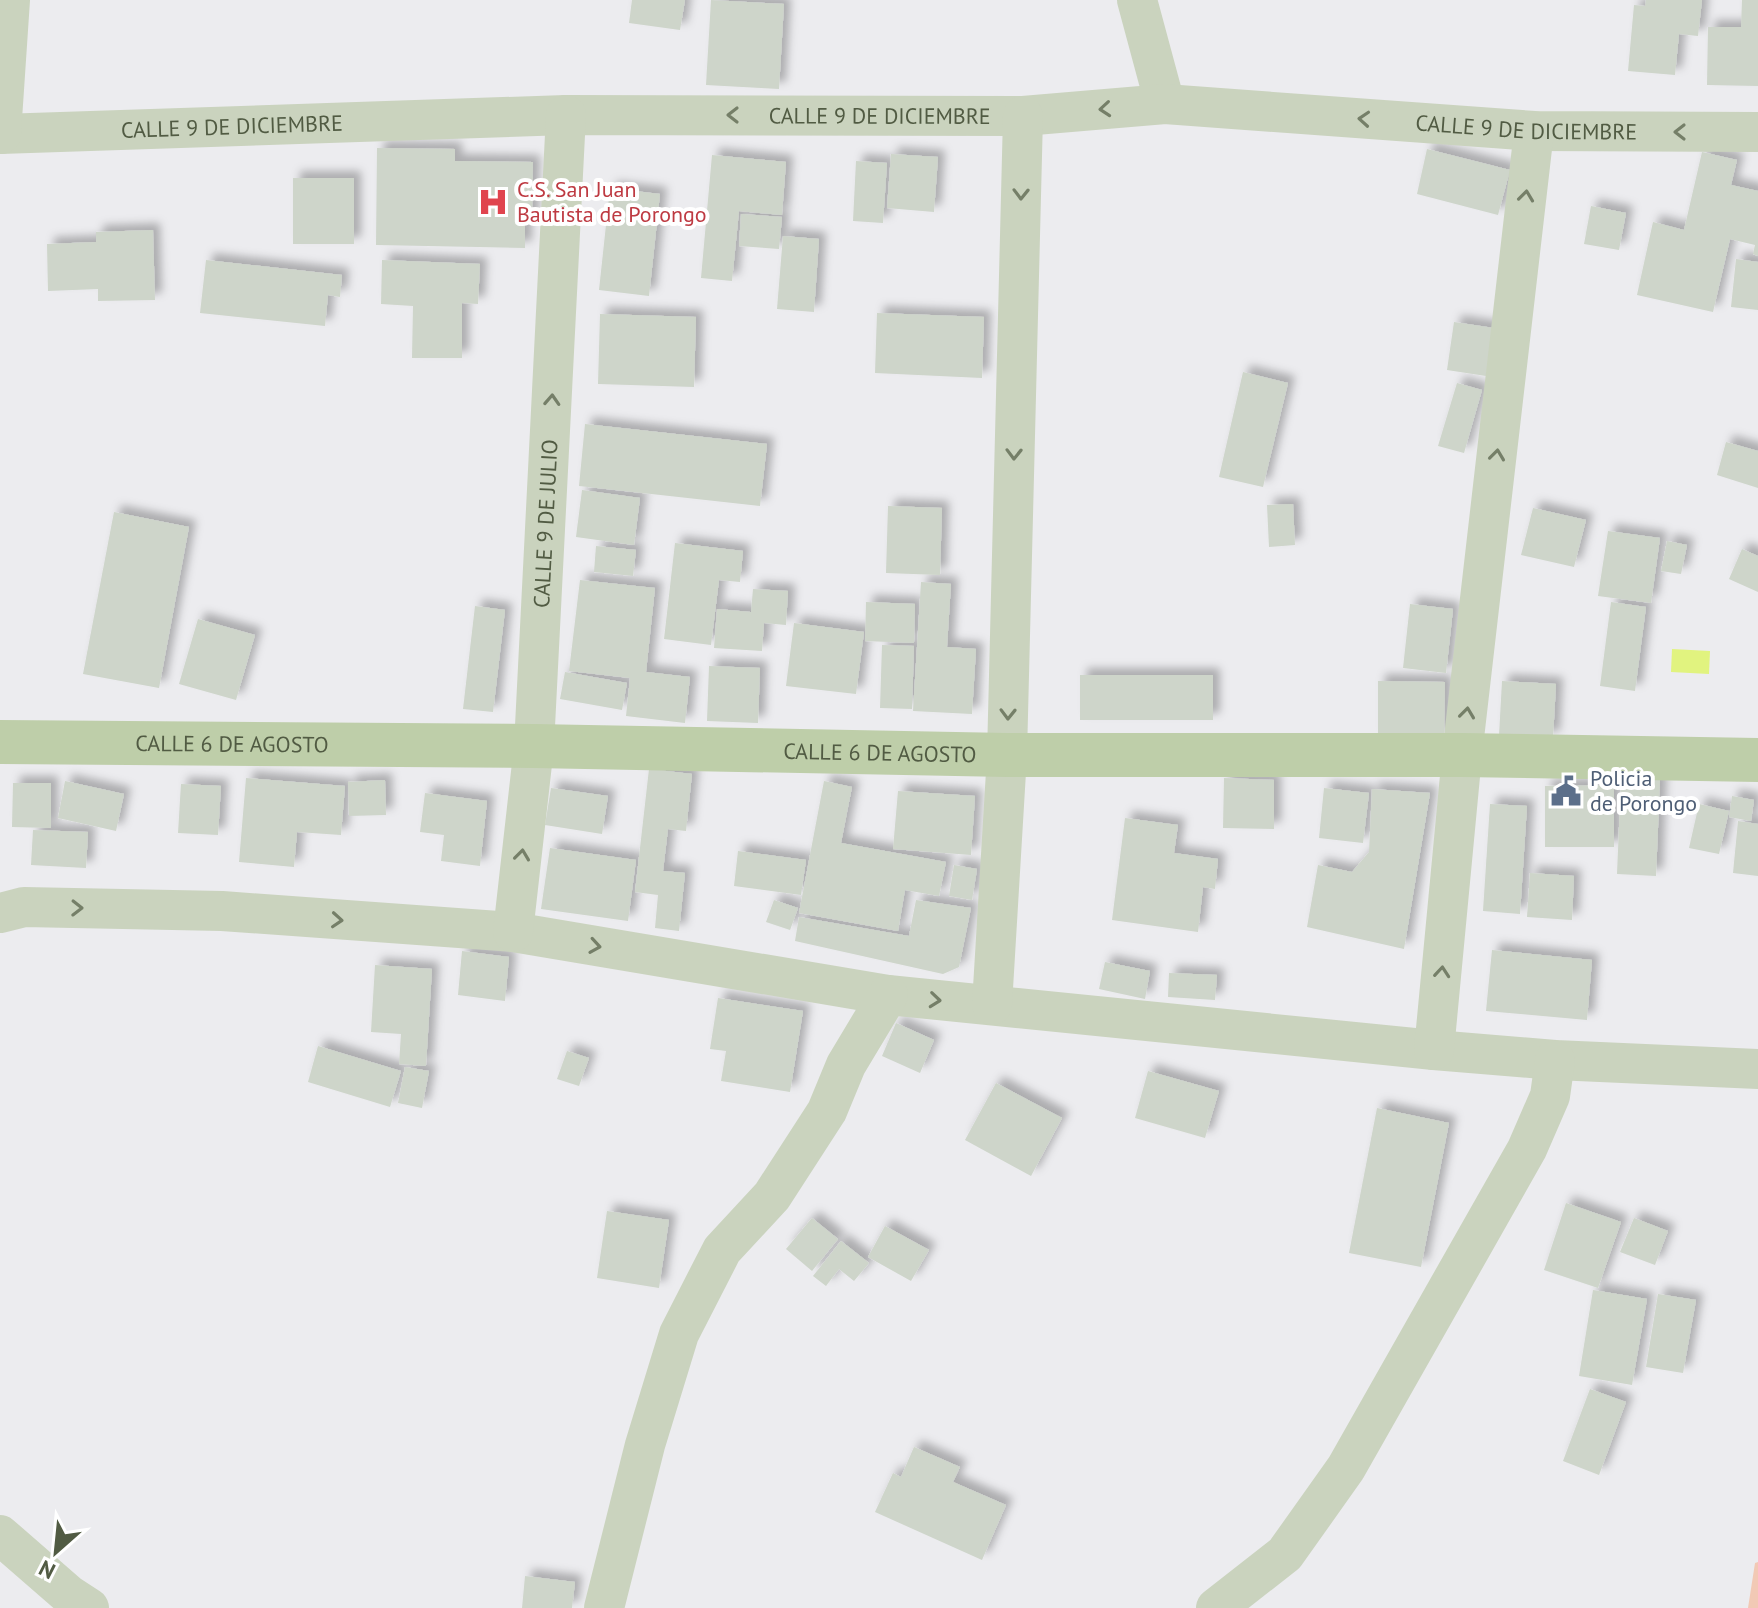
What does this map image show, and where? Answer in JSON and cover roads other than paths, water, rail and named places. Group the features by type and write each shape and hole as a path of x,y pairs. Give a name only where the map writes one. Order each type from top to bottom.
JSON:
{"main road":[{"name":"CALLE 6 DE AGOSTO","path":"0,742 534,746 1007,755 1462,755 1758,760"}],"street":[{"path":"1,134 10,0"},
{"path":"1137,0 1165,104"},
{"name":"CALLE 9 DE DICIEMBRE","path":"1,134 566,115 1023,116 1165,104 1534,131 1758,132"},
{"name":"CALLE 9 DE JULIO","path":"513,932 534,746 566,115"},
{"path":"992,1005 1007,755 1023,116"},
{"path":"1434,1050 1462,755 1534,131"},
{"path":"0,913 24,907 222,911 513,932 888,995 1434,1050 1555,1060 1758,1069"},
{"path":"604,1608 645,1445 679,1334 722,1250 772,1196 827,1111 846,1065 888,995"},
{"path":"1216,1608 1285,1554 1346,1468 1527,1149 1550,1096 1555,1060"},
{"path":"0,1535 69,1595 89,1608"}],"place":[{"name":"C.S. San Juan Bautista de Porongo","path":"493,202"},
{"name":"Policia de Porongo","path":"1566,791"}]}
